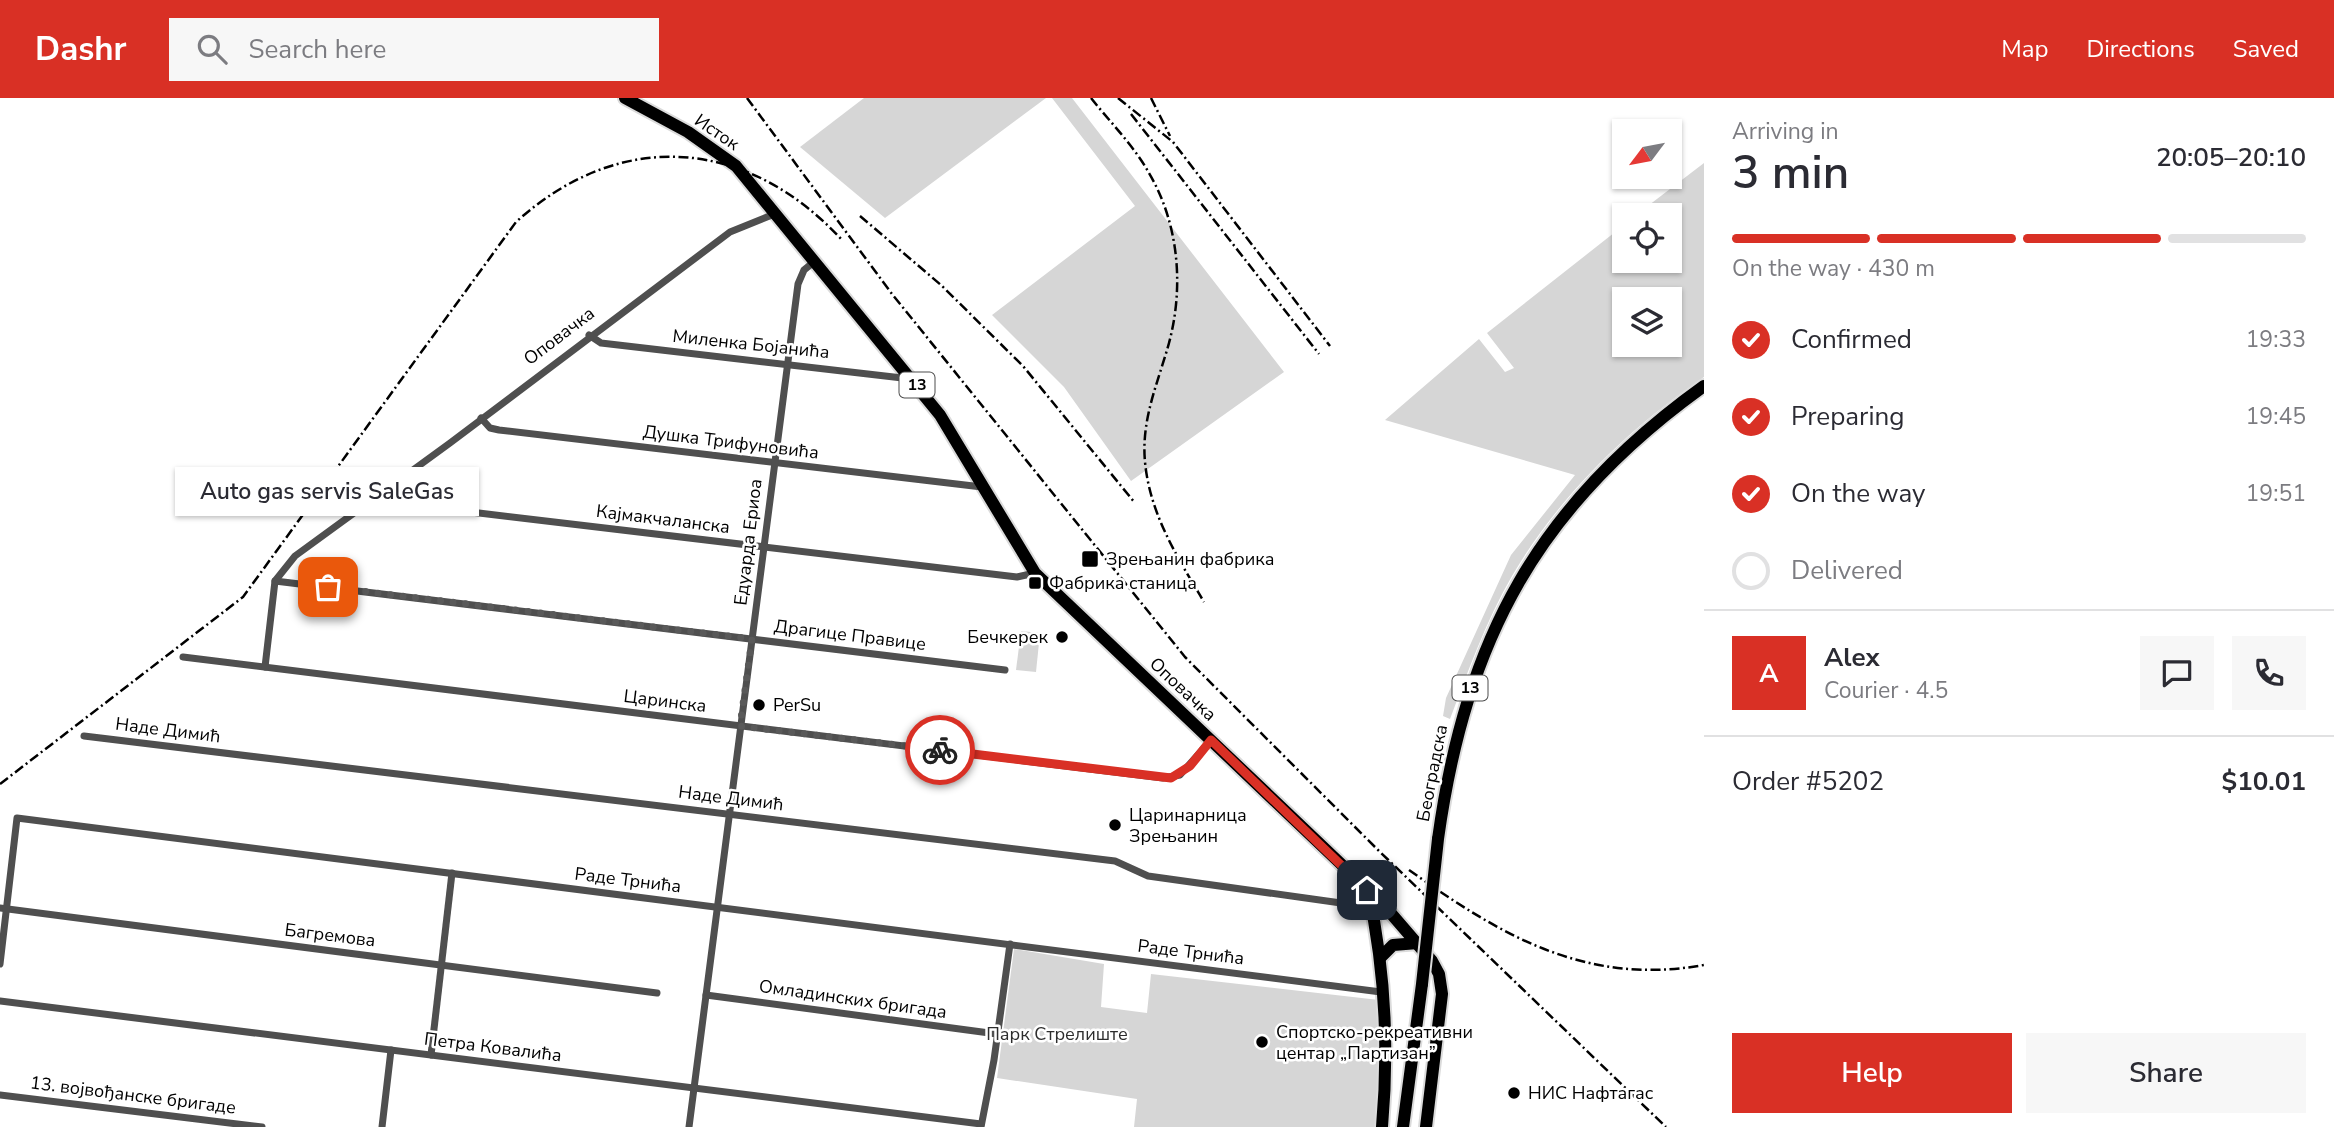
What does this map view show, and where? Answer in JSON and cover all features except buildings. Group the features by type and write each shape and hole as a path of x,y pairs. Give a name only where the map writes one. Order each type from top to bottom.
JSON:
{"main road":[{"name":"Исток","path":"625,98 724,156 777,212"},
{"name":"13","path":"777,212 940,415 1035,573"},
{"name":"Београдска","path":"1403,1127 1438,839 1450,763 1466,699 1490,638 1522,577 1559,521 1605,468 1647,429 1704,386"},
{"name":"Оповачка","path":"1035,573 1368,894"},
{"name":"13","path":"1368,894 1418,943 1439,974 1442,994 1426,1127"},
{"path":"1368,894 1381,957 1387,1070 1381,1127"},
{"path":"1381,957 1393,946 1418,943"}],"street":[{"name":"Оповачка","path":"275,581 295,556 589,335 730,232 777,212"},
{"name":"Едуарда Ериоа","path":"689,1127 798,284 804,270 816,260"},
{"name":"Миленка Бојанића","path":"589,335 601,344 912,379"},
{"name":"Душка Трифуновића","path":"481,418 490,428 499,430 982,487"},
{"name":"Кајмакчаланска","path":"370,500 1017,577 1035,573"},
{"name":"Драгице Правице","path":"275,581 1005,670"},
{"path":"265,667 275,581"},
{"name":"Царинска","path":"183,657 1163,778 1180,775 1211,740"},
{"name":"Наде Димић","path":"85,736 1115,861 1148,876 1341,903 1368,894"},
{"name":"Раде Трнића","path":"0,964 3,909 17,818 1381,992"},
{"path":"431,1055 452,873"},
{"name":"Багремова","path":"3,909 657,993"},
{"path":"981,1126 1010,944"},
{"name":"Омладинских бригада","path":"706,995 997,1034"},
{"name":"Петра Ковалића","path":"0,1001 981,1126"},
{"path":"382,1127 391,1050"},
{"name":"13. војвођанске бригаде","path":"0,1095 262,1127"}],"green space":[{"path":"864,98 1046,98 885,218 800,147"},
{"path":"1052,98 1072,98 1284,372 1131,481 1064,387 992,315 1135,206"},
{"path":"1704,163 1704,377 1622,442 1551,518 1503,593 1478,646 1450,719 1443,716 1446,698 1511,555 1575,475 1385,420 1479,339 1505,372 1514,368 1487,333 1612,234 1612,273 1682,273 1682,203 1652,203 1670,189 1682,189 1682,180"},
{"path":"1021,631 1040,633 1036,672 1016,670"},
{"name":"Спортско-рекреативни центар „Партизан”","path":"1014,949 1104,964 1101,1007 1147,1013 1151,974 1379,1000 1378,1127 1134,1127 1137,1099 997,1078"}],"railway":[{"path":"747,98 892,294 1185,657 1378,850 1666,1127"},
{"path":"1091,98 1149,173 1167,213 1172,234 1177,278 1174,322 1148,416 1145,462 1159,518 1204,602"},
{"path":"1118,98 1173,142 1330,346"},
{"path":"1151,98 1170,136"},
{"path":"1131,114 1319,354"},
{"path":"0,784 243,597 516,222 556,191 598,170 641,159 683,157 725,164 766,181 805,206 842,240"},
{"path":"860,216 941,285 1023,366 1135,503"},
{"path":"1409,870 1512,935 1583,962 1661,970 1704,965"}],"way so far":[{"path":"328,587 752,639 740,726 940,750"}],"place":[{"name":"Зрењанин фабрика","path":"1090,559"},
{"name":"Фабрика станица","path":"1035,583"},
{"name":"Auto gas servis SaleGas","path":"328,587"},
{"name":"Бечкерек","path":"1062,637"},
{"name":"PerSu","path":"759,705"},
{"name":"Царинарница Зрењанин","path":"1115,825"},
{"name":"Спортско-рекреативни центар „Партизан”","path":"1262,1042"},
{"name":"НИС Нафтагас","path":"1514,1093"}],"route":[{"path":"940,750 1171,778 1180,775 1190,766 1211,740 1367,890"}],"park label":[{"name":"Парк Стрелиште","path":"1057,1034"}]}
